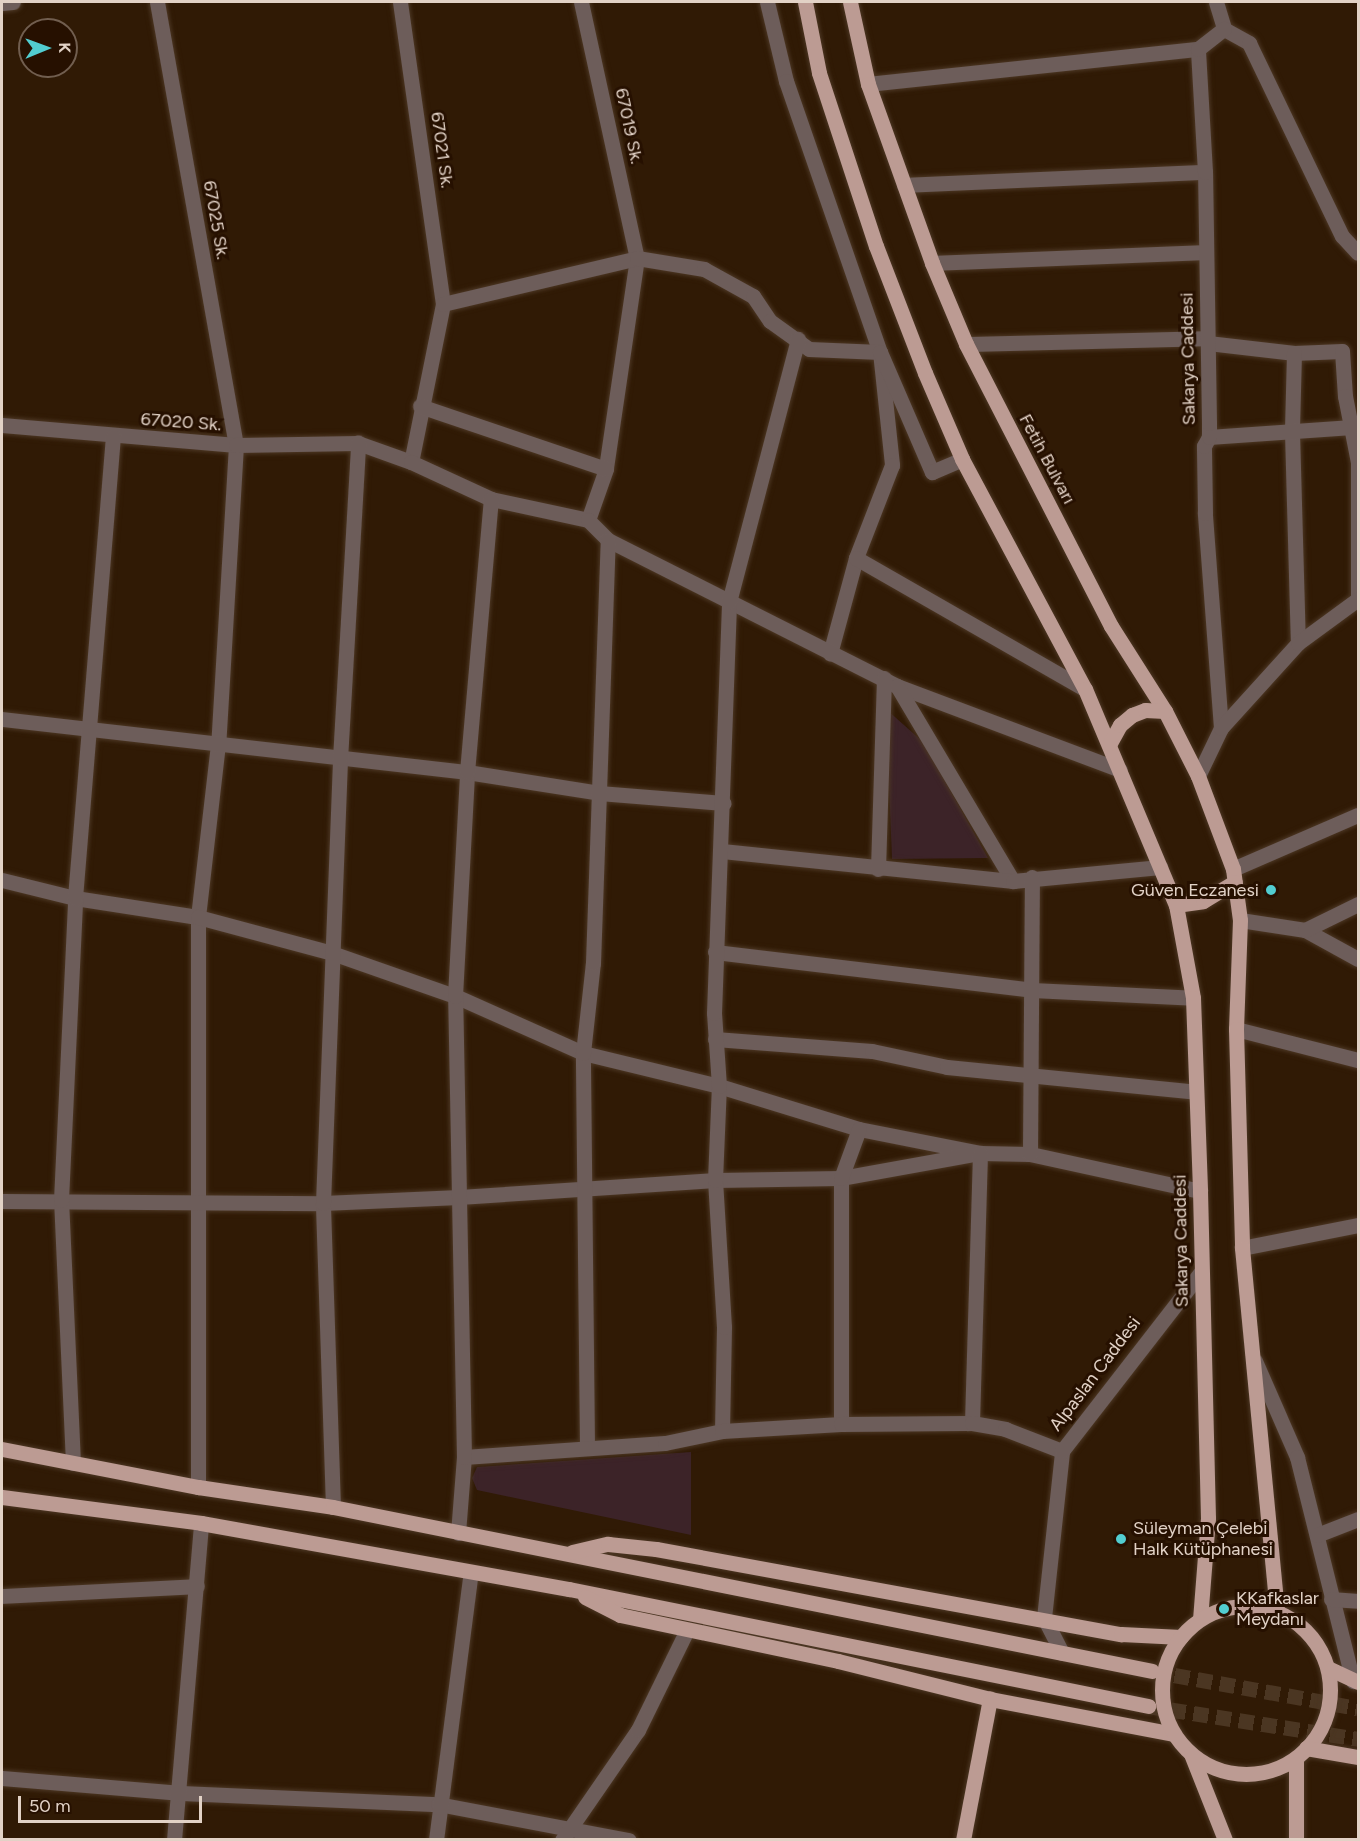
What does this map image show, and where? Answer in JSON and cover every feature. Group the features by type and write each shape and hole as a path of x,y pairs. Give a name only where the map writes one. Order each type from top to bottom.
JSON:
{"main road":[{"path":"806,2 819,73 876,246 962,459 1086,689 1160,867"},
{"name":"Fetih Bulvarı","path":"850,2 868,84 932,263 966,344 1110,626 1166,711 1198,777 1234,876 1240,920"},
{"path":"1110,743 1120,725 1132,715 1145,710 1166,711"},
{"name":"Sakarya Caddesi","path":"1160,867 1176,905 1193,998 1208,1518 1200,1619"},
{"path":"1176,905 1203,901 1234,876"},
{"path":"1240,920 1236,1029 1242,1248 1277,1611"},
{"path":"2,1449 198,1487 333,1507 1152,1671"},
{"path":"2,1497 201,1523 569,1589 1148,1706"},
{"path":"567,1553 608,1544 656,1549 1044,1618 1121,1634 1181,1636"},
{"path":"569,1589 620,1615 990,1699 1174,1734"},
{"path":"1191,1754 1216,1769 1244,1774 1273,1770 1301,1754 1326,1716 1331,1692 1328,1668 1318,1645 1300,1625 1277,1611 1251,1606 1234,1608 1200,1619 1181,1636 1168,1659 1162,1684 1164,1710 1174,1734 1191,1754 1225,1839"},
{"path":"1328,1668 1356,1681"},
{"path":"963,1839 990,1699"},
{"path":"1301,1754 1359,1757"},
{"path":"1296,1839 1301,1754"}],"street":[{"path":"2,3 14,2"},
{"name":"67025 Sk.","path":"157,2 236,445 218,744 198,917 196,1201 198,1487"},
{"name":"67021 Sk.","path":"400,2 443,304"},
{"name":"67019 Sk.","path":"581,2 637,258"},
{"path":"767,2 786,81 880,352 932,472 962,459"},
{"path":"1216,2 1224,29 1249,43 1342,236 1358,251"},
{"path":"868,84 1198,49 1224,29"},
{"name":"Sakarya Caddesi","path":"1198,49 1205,172 1208,340 1209,437 1204,446 1205,513 1221,728"},
{"path":"904,185 1205,172"},
{"path":"932,263 1206,252"},
{"path":"588,520 606,469 637,258"},
{"path":"411,462 420,406 443,304 637,258 704,269 753,296 770,321 809,349 880,352"},
{"path":"722,1431 724,1327 715,1180 719,1086 715,952 724,803 729,602 798,339"},
{"path":"966,344 1208,340 1294,353 1342,351 1358,462 1358,599 1298,643 1221,728 1198,777"},
{"path":"830,654 856,558 892,465 880,352"},
{"path":"1294,353 1292,432 1298,643"},
{"path":"420,406 606,469"},
{"name":"67020 Sk.","path":"2,425 112,437 236,445 358,443"},
{"path":"1209,437 1352,427"},
{"path":"73,1463 62,1200 75,898 91,730 112,437"},
{"path":"333,1507 323,1203 340,759 358,443 411,462 491,499 588,520 608,540 830,654 891,682 1120,770"},
{"path":"459,1533 464,1457 455,996 467,772 491,499"},
{"path":"587,1447 583,1053 593,963 608,540"},
{"path":"856,558 1086,689"},
{"path":"878,869 891,682"},
{"path":"891,682 1013,881"},
{"path":"2,719 467,772 599,793 724,803"},
{"path":"1234,876 1359,815"},
{"path":"722,851 878,869 1013,881 1032,877 1160,867"},
{"path":"1030,1154 1032,877"},
{"path":"2,880 75,898 198,917 332,953 455,996 583,1053 719,1086 859,1129 980,1153 1030,1154 1200,1191"},
{"path":"1305,930 1359,904"},
{"path":"1240,920 1305,930 1359,959"},
{"path":"715,952 1032,990 1193,998"},
{"path":"1236,1029 1359,1060"},
{"path":"716,1039 872,1051 947,1067 1031,1073 1196,1092"},
{"path":"841,1424 841,1178 859,1129"},
{"path":"2,1202 62,1200 323,1203 459,1197 715,1180 841,1178 980,1153"},
{"path":"972,1423 980,1153"},
{"path":"1242,1248 1359,1224"},
{"name":"Alpaslan Caddesi","path":"1044,1618 1062,1451 1200,1273"},
{"path":"1251,1352 1297,1457 1331,1599 1356,1681"},
{"path":"464,1457 665,1443 722,1431 841,1424 972,1423 1005,1429 1062,1451"},
{"path":"1317,1535 1359,1519"},
{"path":"174,1839 181,1793 201,1523"},
{"path":"436,1839 438,1804 471,1572"},
{"path":"2,1596 197,1586"},
{"path":"1331,1599 1359,1601"},
{"path":"1044,1618 1062,1653"},
{"path":"565,1834 638,1730 687,1630"},
{"path":"2,1778 181,1793 438,1804 565,1834 629,1839"}],"shaded area":[{"path":"886,709 923,742 988,858 892,859"},
{"path":"691,1452 691,1535 477,1490 472,1478 477,1467"}],"tunnel":[{"path":"1152,1671 1358,1708"},
{"path":"1148,1706 1358,1739"}],"place":[{"name":"Güven Eczanesi","path":"1271,890"},
{"name":"Süleyman Çelebi Halk Kütüphanesi","path":"1121,1539"},
{"name":"KKafkaslar Meydanı","path":"1224,1609"}]}
